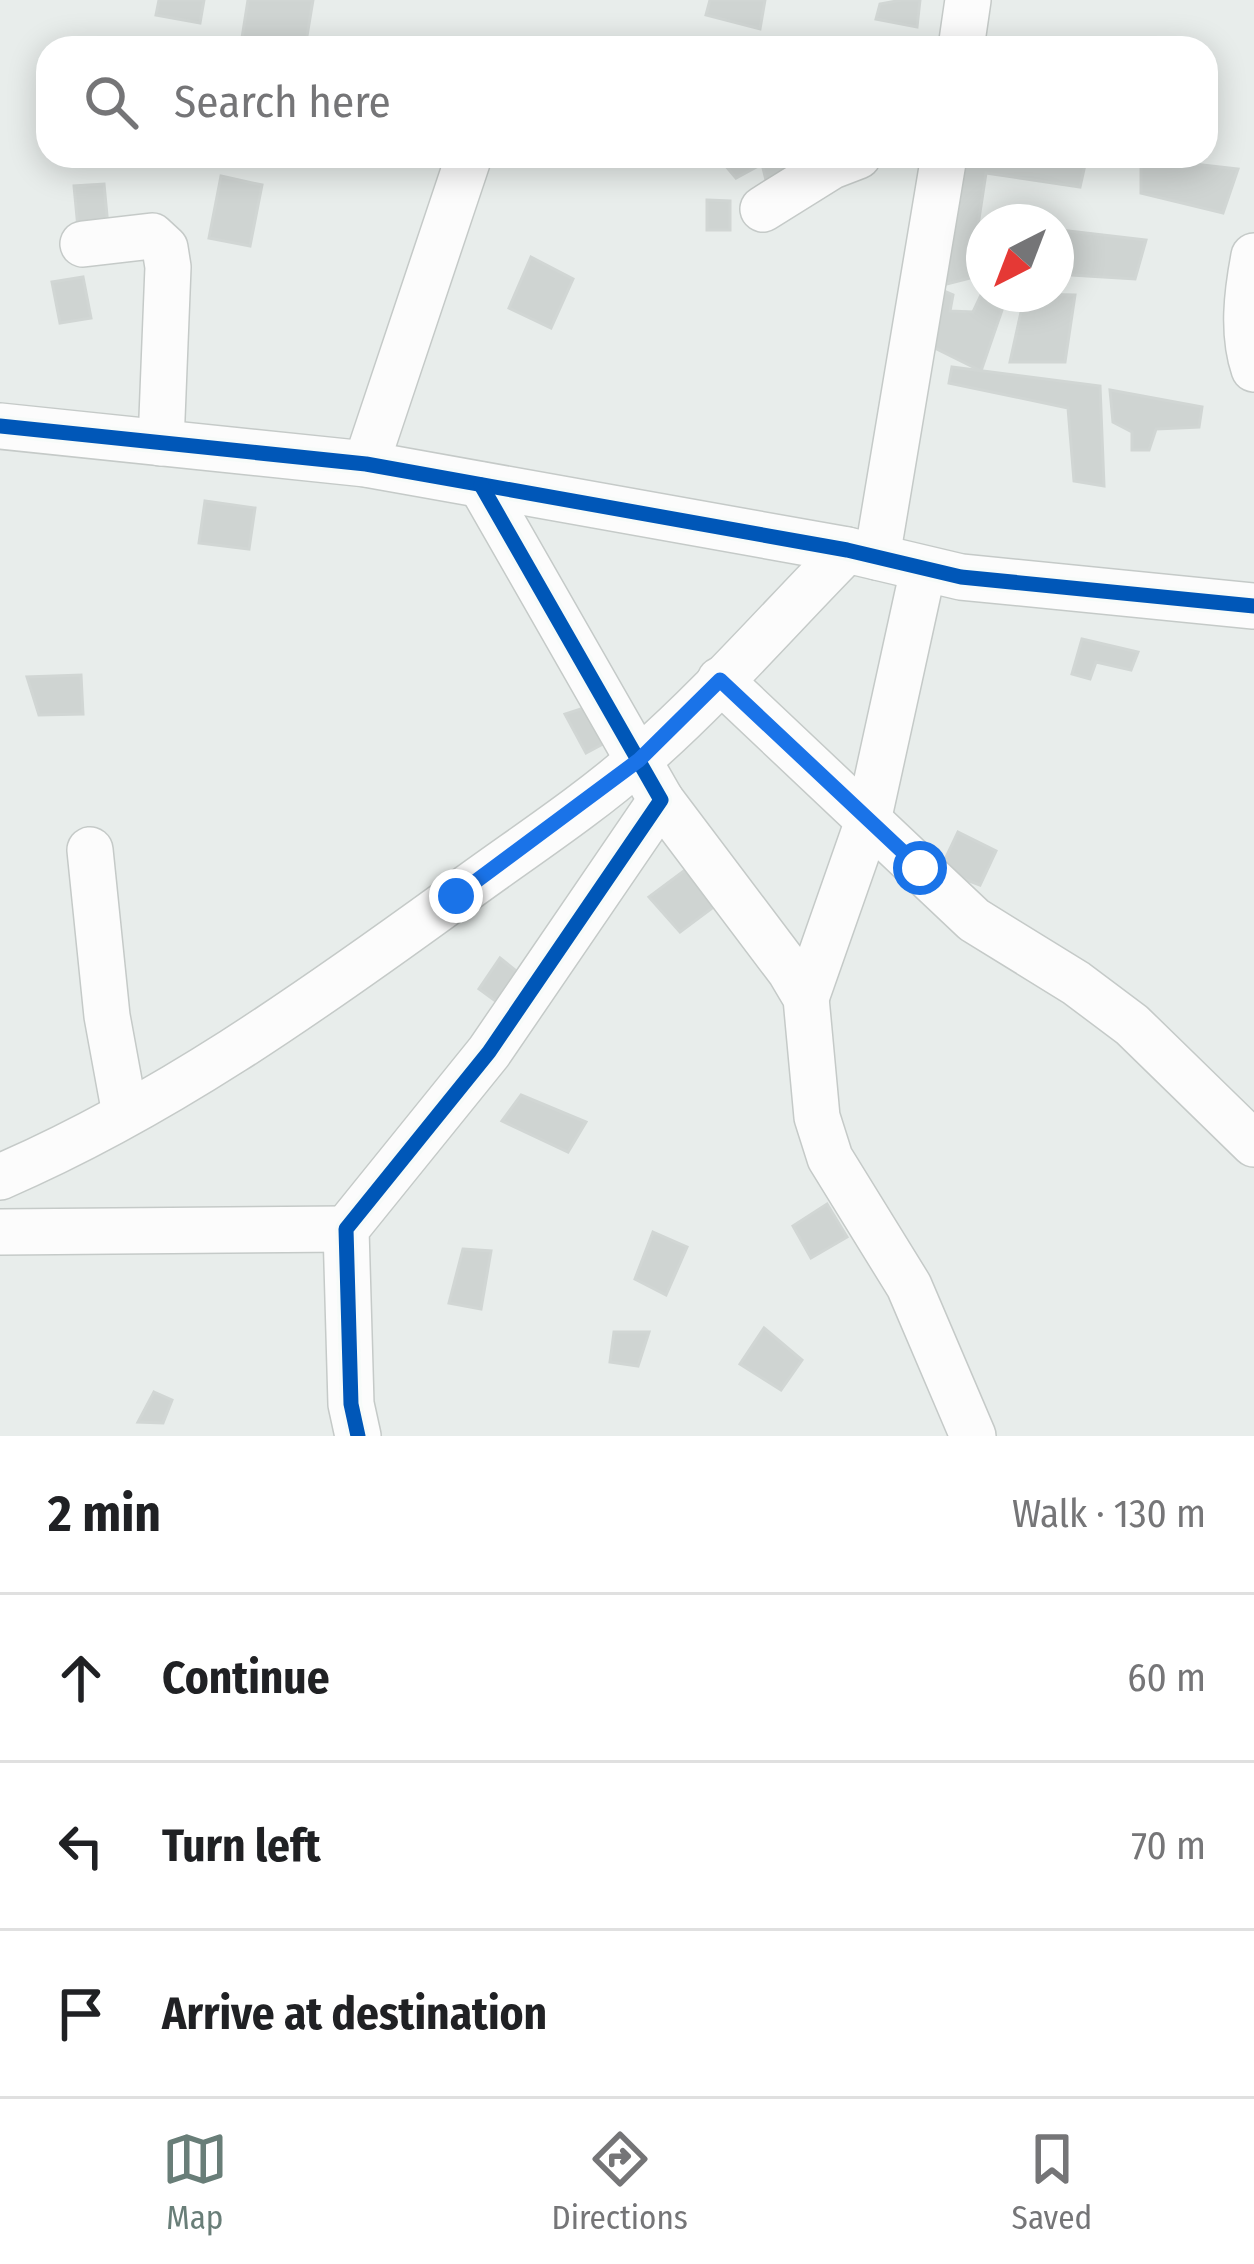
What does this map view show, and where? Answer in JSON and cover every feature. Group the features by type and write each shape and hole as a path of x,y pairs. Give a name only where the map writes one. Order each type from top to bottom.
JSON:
{"street":[{"path":"963,36 968,0"},
{"path":"365,464 465,168"},
{"path":"763,209 829,168"},
{"path":"0,1177 124,1114 308,1003 639,760 862,553 942,168"},
{"path":"83,244 152,236 165,248 168,304 161,443"},
{"path":"1254,256 1247,294 1254,369"},
{"path":"0,426 365,464 862,553 923,570 1254,606"},
{"path":"481,485 661,800 806,998 818,1118 830,1158 910,1286 973,1436"},
{"path":"806,998 868,821 923,570"},
{"path":"720,680 974,920 1076,983 1132,1025 1254,1144"},
{"path":"358,1436 350,1404 346,1229 489,1052 661,800"},
{"path":"90,850 107,1016 124,1114"},
{"path":"0,1232 346,1229"}],"building":[{"path":"159,0 204,0 200,23 156,15"},
{"path":"248,0 313,0 307,36 242,36"},
{"path":"710,0 765,0 760,29 706,15"},
{"path":"920,0 917,27 876,19 880,4"},
{"path":"727,168 755,168 736,178"},
{"path":"763,168 788,168 766,180"},
{"path":"953,168 1084,168 1080,187 986,173 981,204 966,204 966,279 935,287"},
{"path":"1141,168 1238,169 1223,213 1141,193"},
{"path":"221,176 262,185 250,246 209,238"},
{"path":"104,184 108,226 78,228 74,186"},
{"path":"707,200 730,201 730,230 707,230"},
{"path":"1074,232 1146,240 1135,279 1074,275"},
{"path":"531,257 573,279 551,328 509,308"},
{"path":"83,277 91,318 60,323 52,282"},
{"path":"935,287 953,295 950,311 1001,312 981,371 929,345"},
{"path":"1021,312 1072,312 1065,362 1010,362"},
{"path":"952,367 1100,386 1104,486 1074,481 1068,408 949,383"},
{"path":"1110,390 1202,407 1199,427 1156,429 1149,450 1132,450 1132,432 1113,422"},
{"path":"205,501 255,508 249,549 199,543"},
{"path":"1082,639 1138,652 1131,670 1096,662 1090,679 1072,674"},
{"path":"81,675 83,714 39,715 27,677"},
{"path":"596,704 612,739 586,753 565,714"},
{"path":"958,832 996,851 980,885 940,870"},
{"path":"692,865 716,905 680,932 649,897"},
{"path":"500,958 525,978 501,1005 479,989"},
{"path":"521,1095 586,1122 568,1152 502,1121"},
{"path":"827,1204 847,1237 811,1258 793,1226"},
{"path":"653,1232 687,1247 666,1295 635,1279"},
{"path":"463,1249 491,1251 481,1309 449,1303"},
{"path":"764,1328 802,1360 781,1390 740,1364"},
{"path":"614,1332 649,1332 638,1366 610,1362"},
{"path":"154,1392 172,1400 163,1423 138,1422"}],"cycle path":[{"path":"0,426 366,464 847,550 961,577 1254,606"},
{"path":"358,1436 351,1404 346,1229 489,1052 661,800 481,485"}],"route":[{"path":"456,896 639,760 720,680 920,868"}]}
